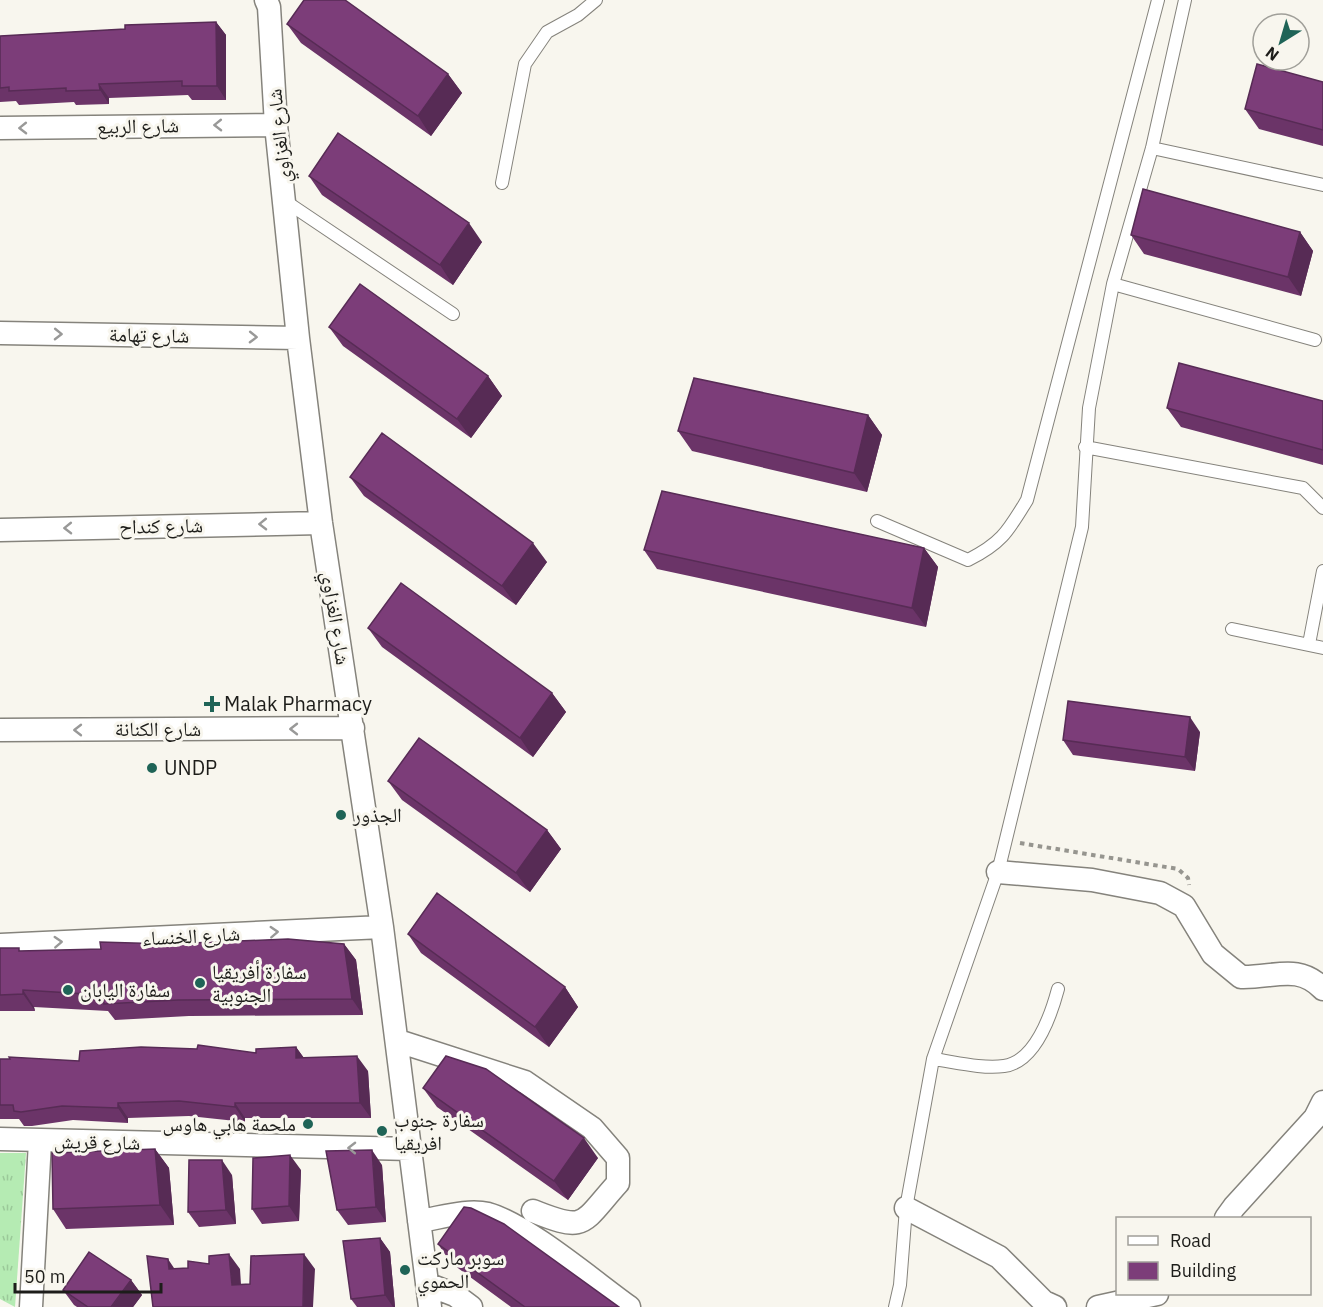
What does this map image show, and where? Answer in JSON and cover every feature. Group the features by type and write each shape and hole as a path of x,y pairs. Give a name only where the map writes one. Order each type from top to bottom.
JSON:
{"street":[{"name":"شارع الغزاوي","path":"266,0 269,7 276,125 298,338 321,523 398,1041 430,1307"},
{"name":"شارع الربيع","path":"0,128 276,125"},
{"name":"شارع تهامة","path":"0,333 298,338"},
{"name":"شارع كنداح","path":"0,530 321,523"},
{"name":"شارع الكنانة","path":"0,730 352,728"},
{"path":"998,872 1092,880 1160,893 1184,906 1214,954 1241,977 1299,973 1313,979 1323,989"},
{"name":"شارع الخنساء","path":"0,945 382,927"},
{"path":"398,1041 525,1082 592,1128 618,1158 618,1183 587,1218 575,1225 564,1224 532,1211"},
{"path":"1227,1217 1241,1198 1315,1118 1323,1102"},
{"name":"شارع قريش","path":"0,1139 411,1149"},
{"path":"31,1307 40,1141"},
{"path":"906,1208 999,1257 1044,1302 1055,1307"},
{"path":"419,1221 473,1213 487,1214 520,1229 629,1307"},
{"path":"427,1284 455,1295 471,1307"},
{"path":"1098,1307 1149,1295"}],"lane":[{"path":"502,183 525,64 548,32 578,15 596,0"},
{"path":"877,521 968,560 987,551 1005,536 1027,500 1158,0"},
{"path":"895,1307 900,1285 906,1208 933,1059 998,872 1082,527 1089,408 1113,284 1152,148 1185,0"},
{"path":"1152,148 1323,185"},
{"path":"285,201 453,314"},
{"path":"1113,284 1315,340"},
{"path":"1085,447 1303,488 1323,508"},
{"path":"1309,644 1323,571"},
{"path":"1232,629 1323,648"},
{"path":"933,1059 1005,1066 1027,1053 1050,1020 1058,989"}],"green space":[{"path":"0,1153 26,1153 15,1307 0,1299"}],"building":[{"path":"304,0 345,0 448,74 418,116 287,24"},
{"path":"216,22 217,86 182,86 182,81 99,84 100,90 66,91 66,88 9,91 9,87 0,88 0,36 125,29 125,25"},
{"path":"1255,72 1286,72 1323,82 1323,130 1245,109"},
{"path":"338,133 469,223 440,265 309,176"},
{"path":"1143,189 1300,232 1288,277 1131,235"},
{"path":"360,284 488,376 457,419 329,327"},
{"path":"1179,363 1323,401 1323,450 1167,408"},
{"path":"694,378 868,415 854,473 678,431"},
{"path":"382,433 533,543 502,586 350,477"},
{"path":"662,491 924,548 912,608 644,550"},
{"path":"401,583 552,693 520,738 368,628"},
{"path":"1068,701 1190,717 1185,757 1063,740"},
{"path":"419,738 547,830 516,873 388,781"},
{"path":"437,893 565,987 535,1027 408,934"},
{"path":"288,939 344,944 352,999 178,1000 104,1004 103,995 23,990 23,994 0,995 0,948 19,948 19,951 101,949 100,942 168,944"},
{"path":"198,1045 256,1053 256,1049 296,1047 296,1058 357,1056 360,1103 235,1103 235,1107 179,1101 118,1103 118,1108 62,1106 21,1112 14,1111 13,1105 0,1105 0,1059 10,1059 9,1057 79,1061 80,1051 141,1047 197,1049"},
{"path":"446,1056 486,1069 584,1138 554,1181 423,1088"},
{"path":"155,1149 160,1205 53,1209 52,1153"},
{"path":"372,1150 376,1207 337,1210 326,1151"},
{"path":"290,1155 289,1206 252,1209 253,1158"},
{"path":"189,1160 222,1160 226,1210 188,1212"},
{"path":"464,1207 471,1208 504,1224 619,1307 525,1307 438,1244"},
{"path":"380,1238 385,1295 351,1299 343,1241"},
{"path":"89,1252 131,1280 111,1307 88,1307 63,1290"},
{"path":"229,1254 232,1285 250,1284 251,1256 304,1254 303,1307 153,1307 147,1256 168,1259 169,1269 188,1268 188,1261 209,1264 209,1256"}],"place":[{"name":"Malak Pharmacy","path":"212,704"},
{"name":"UNDP","path":"152,768"},
{"name":"الجذور","path":"341,815"},
{"name":"سفارة أفريقيا الجنوبية","path":"200,983"},
{"name":"سفارة اليابان","path":"68,990"},
{"name":"ملحمة هابي هاوس","path":"308,1124"},
{"name":"سفارة جنوب افريقيا","path":"382,1131"},
{"name":"سوبر ماركت الحموي","path":"405,1270"}]}
